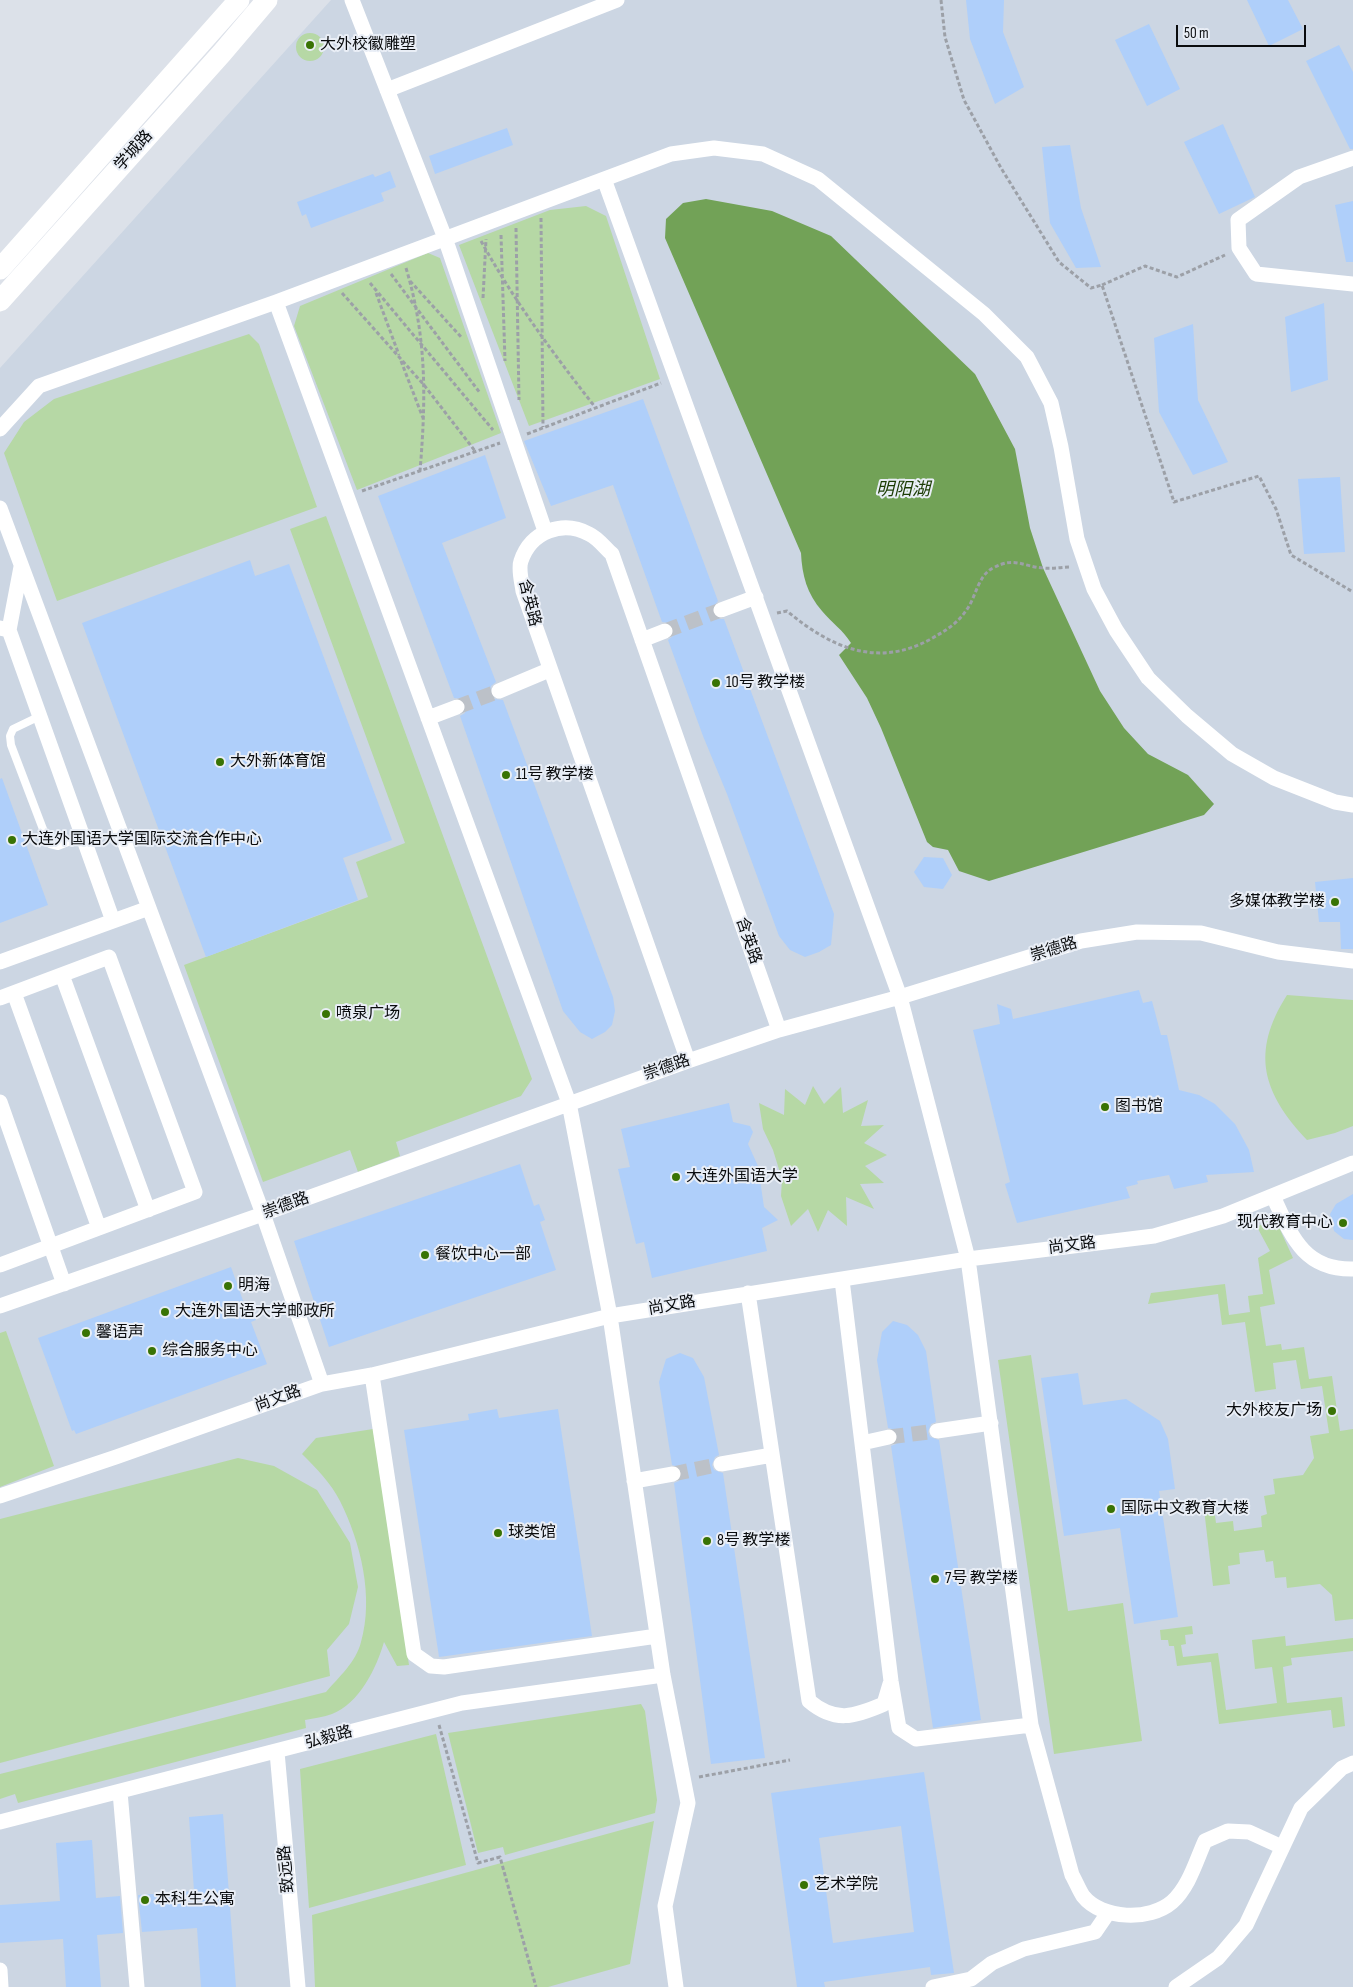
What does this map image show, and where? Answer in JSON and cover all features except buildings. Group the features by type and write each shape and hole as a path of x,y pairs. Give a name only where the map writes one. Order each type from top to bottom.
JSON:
{"main road":[{"name":"学城路","path":"0,301 267,0"},
{"name":"学城路","path":"0,269 232,3"}],"street":[{"path":"352,0 445,238 545,531"},
{"path":"387,90 617,0"},
{"path":"232,3 242,30"},
{"path":"0,429 39,386 276,302 672,154 714,148 763,154 818,179 873,221 984,314 1027,357 1051,403 1061,447 1077,539 1094,589 1116,630 1148,678 1187,716 1232,754 1274,778 1335,802 1353,805"},
{"path":"1353,158 1299,178 1238,220 1239,248 1256,274 1353,284"},
{"path":"604,179 900,997 968,1259 1031,1725 1072,1875 1084,1897 1108,1913 1141,1916 1171,1903 1187,1883 1205,1841 1228,1831 1250,1832 1282,1847"},
{"path":"276,302 569,1103 610,1316 663,1676 688,1803 665,1906 676,1987"},
{"path":"0,508 263,1214 322,1384"},
{"name":"含英路","path":"688,1061 549,670 523,591 520,562 533,539 545,531 572,526 591,534 612,554 779,1030"},
{"path":"21,566 5,629 40,716 113,921"},
{"path":"721,610 756,597"},
{"path":"642,640 665,631"},
{"path":"499,690 549,670"},
{"path":"428,718 457,707"},
{"path":"0,962 149,908"},
{"name":"崇德路","path":"0,1306 779,1030 900,997 1081,941 1137,932 1201,933 1278,952 1353,960"},
{"path":"2,1259 51,1246 148,1210 195,1192 109,958 7,995 99,1228"},
{"path":"62,975 148,1210"},
{"path":"0,1102 64,1284"},
{"name":"尚文路","path":"0,1496 322,1384 372,1375 610,1316 968,1259 1154,1236 1223,1216 1353,1163"},
{"path":"1273,1196 1294,1241 1314,1261 1336,1270 1353,1269"},
{"path":"842,1280 891,1681 899,1728 916,1739 1031,1725"},
{"path":"748,1293 809,1701 823,1713 836,1716 856,1714 884,1704 891,1681"},
{"path":"372,1375 414,1654 431,1666 444,1667 658,1636"},
{"path":"937,1431 990,1423"},
{"path":"862,1442 889,1437"},
{"path":"721,1464 772,1455"},
{"path":"634,1481 673,1474"},
{"name":"弘毅路","path":"0,1822 462,1703 663,1676"},
{"name":"致远路","path":"277,1752 298,1987"},
{"path":"1176,1987 1218,1958 1246,1925 1302,1808 1342,1768 1353,1763"},
{"path":"120,1792 137,1987"},
{"path":"933,1987 971,1979 992,1963 1024,1949 1095,1932 1108,1913"},
{"path":"0,1970 1,1987"}],"lane":[{"path":"40,716 13,729 10,736 11,745 50,844 58,846 83,836"}],"path":[{"path":"941,0 945,37 964,100 1001,168 1059,262 1091,288 1144,266 1176,277 1239,248"},
{"path":"541,202 543,427"},
{"path":"515,212 519,400"},
{"path":"486,222 486,250 502,278 542,339 595,407"},
{"path":"483,306 486,222"},
{"path":"486,222 502,278 505,364"},
{"path":"402,254 418,311 423,347 424,421 420,471"},
{"path":"382,262 482,396"},
{"path":"363,269 375,290 424,421"},
{"path":"363,269 375,290 503,442"},
{"path":"331,281 424,385 475,452"},
{"path":"410,281 468,345"},
{"path":"1102,285 1174,502 1259,476 1276,508 1291,555 1353,592"},
{"path":"763,617 787,611 810,630 840,646 868,654 895,653 920,644 948,630 966,612 981,580 990,569 1006,562 1023,562 1043,568 1086,566"},
{"path":"434,1710 478,1864 500,1857 536,1987"},
{"path":"684,1780 790,1760"}],"shaded area":[{"name":"大连外国语大学","path":"331,0 1353,0 1353,1987 0,1987 0,368"},
{"name":"大外校徽雕塑","path":"310,33 320,37 324,47 320,57 310,61 300,57 296,47 300,37"},
{"path":"586,206 606,216 660,379 529,426 459,245 550,210"},
{"path":"428,253 440,258 501,433 357,490 294,326 300,306"},
{"path":"249,334 259,344 317,507 57,601 4,453 24,422 54,399"},
{"path":"326,516 532,1079 521,1096 396,1142 400,1156 358,1172 350,1150 263,1182 184,965 368,897 356,862 405,843 290,529"},
{"path":"1287,995 1353,1000 1353,1126 1307,1140 1280,1106 1267,1072 1265,1054 1268,1036 1275,1016"},
{"path":"813,1086 824,1104 841,1087 843,1113 868,1100 861,1126 884,1125 864,1143 887,1155 865,1166 884,1183 860,1184 874,1209 846,1197 847,1226 828,1210 818,1232 808,1209 791,1226 781,1196 782,1179 773,1150 763,1129 759,1103 784,1115 785,1089 805,1105"},
{"name":"大外校友广场","path":"1267,1221 1273,1221 1278,1225 1293,1258 1269,1270 1275,1304 1260,1307 1266,1346 1281,1344 1282,1350 1304,1347 1309,1379 1332,1376 1340,1431 1353,1429 1353,1619 1335,1621 1332,1595 1320,1584 1287,1588 1286,1577 1275,1578 1273,1561 1266,1562 1264,1550 1239,1553 1240,1564 1228,1566 1230,1584 1213,1586 1204,1509 1214,1508 1216,1523 1233,1521 1234,1531 1262,1527 1261,1516 1267,1514 1264,1496 1275,1494 1273,1479 1303,1475 1314,1458 1310,1436 1329,1433 1322,1386 1301,1389 1296,1360 1273,1363 1276,1389 1255,1392 1245,1322 1222,1325 1218,1294 1148,1304 1151,1293 1225,1284 1229,1315 1250,1312 1248,1296 1263,1294 1258,1258 1270,1251 1257,1227"},
{"path":"6,1331 54,1466 0,1487 0,1333"},
{"path":"1031,1355 1068,1611 1123,1603 1142,1741 1054,1754 998,1360"},
{"path":"373,1429 409,1665 397,1666 384,1642 366,1684 351,1702 332,1714 305,1720 306,1728 18,1803 15,1794 0,1799 0,1774 326,1692 346,1669 359,1649 365,1625 366,1589 354,1534 340,1501 328,1482 302,1454 316,1438"},
{"path":"238,1458 274,1466 317,1490 350,1543 358,1587 349,1624 327,1650 330,1676 0,1763 0,1519"},
{"path":"1192,1626 1193,1634 1185,1635 1186,1644 1181,1645 1183,1657 1218,1653 1226,1710 1277,1703 1272,1667 1255,1669 1252,1640 1285,1636 1286,1646 1353,1638 1353,1651 1291,1658 1292,1665 1283,1667 1287,1703 1342,1697 1345,1726 1333,1728 1331,1710 1219,1724 1211,1662 1177,1666 1174,1646 1169,1646 1168,1640 1161,1640 1160,1630"},
{"path":"641,1704 645,1711 657,1800 655,1813 505,1855 503,1847 478,1853 448,1733"},
{"path":"436,1734 466,1865 309,1908 300,1769"},
{"path":"654,1821 630,1964 548,1987 315,1987 312,1915"}],"water":[{"name":"明阳湖","path":"706,199 772,211 831,236 975,374 1015,449 1030,528 1043,568 1100,691 1124,728 1148,754 1188,775 1214,804 1204,815 989,881 959,871 948,850 933,847 927,842 867,698 839,655 851,643 817,605 809,591 804,577 801,553 665,238 666,219 683,203"}],"tunnel":[{"path":"665,631 721,610"},
{"path":"457,707 499,691"},
{"path":"889,1437 937,1431"},
{"path":"673,1474 721,1464"}],"place":[{"name":"大外校徽雕塑","path":"310,45"},
{"name":"10号 教学楼","path":"716,683"},
{"name":"大外新体育馆","path":"220,762"},
{"name":"11号 教学楼","path":"506,775"},
{"name":"大连外国语大学国际交流合作中心","path":"12,840"},
{"name":"多媒体教学楼","path":"1335,902"},
{"name":"喷泉广场","path":"326,1014"},
{"name":"图书馆","path":"1105,1107"},
{"name":"大连外国语大学","path":"676,1177"},
{"name":"现代教育中心","path":"1343,1223"},
{"name":"餐饮中心一部","path":"425,1255"},
{"name":"明海","path":"228,1286"},
{"name":"大连外国语大学邮政所","path":"165,1312"},
{"name":"馨语声","path":"86,1333"},
{"name":"综合服务中心","path":"152,1351"},
{"name":"大外校友广场","path":"1332,1411"},
{"name":"国际中文教育大楼","path":"1111,1509"},
{"name":"球类馆","path":"498,1533"},
{"name":"8号 教学楼","path":"707,1541"},
{"name":"7号 教学楼","path":"935,1579"},
{"name":"艺术学院","path":"804,1885"},
{"name":"本科生公寓","path":"145,1900"}]}
